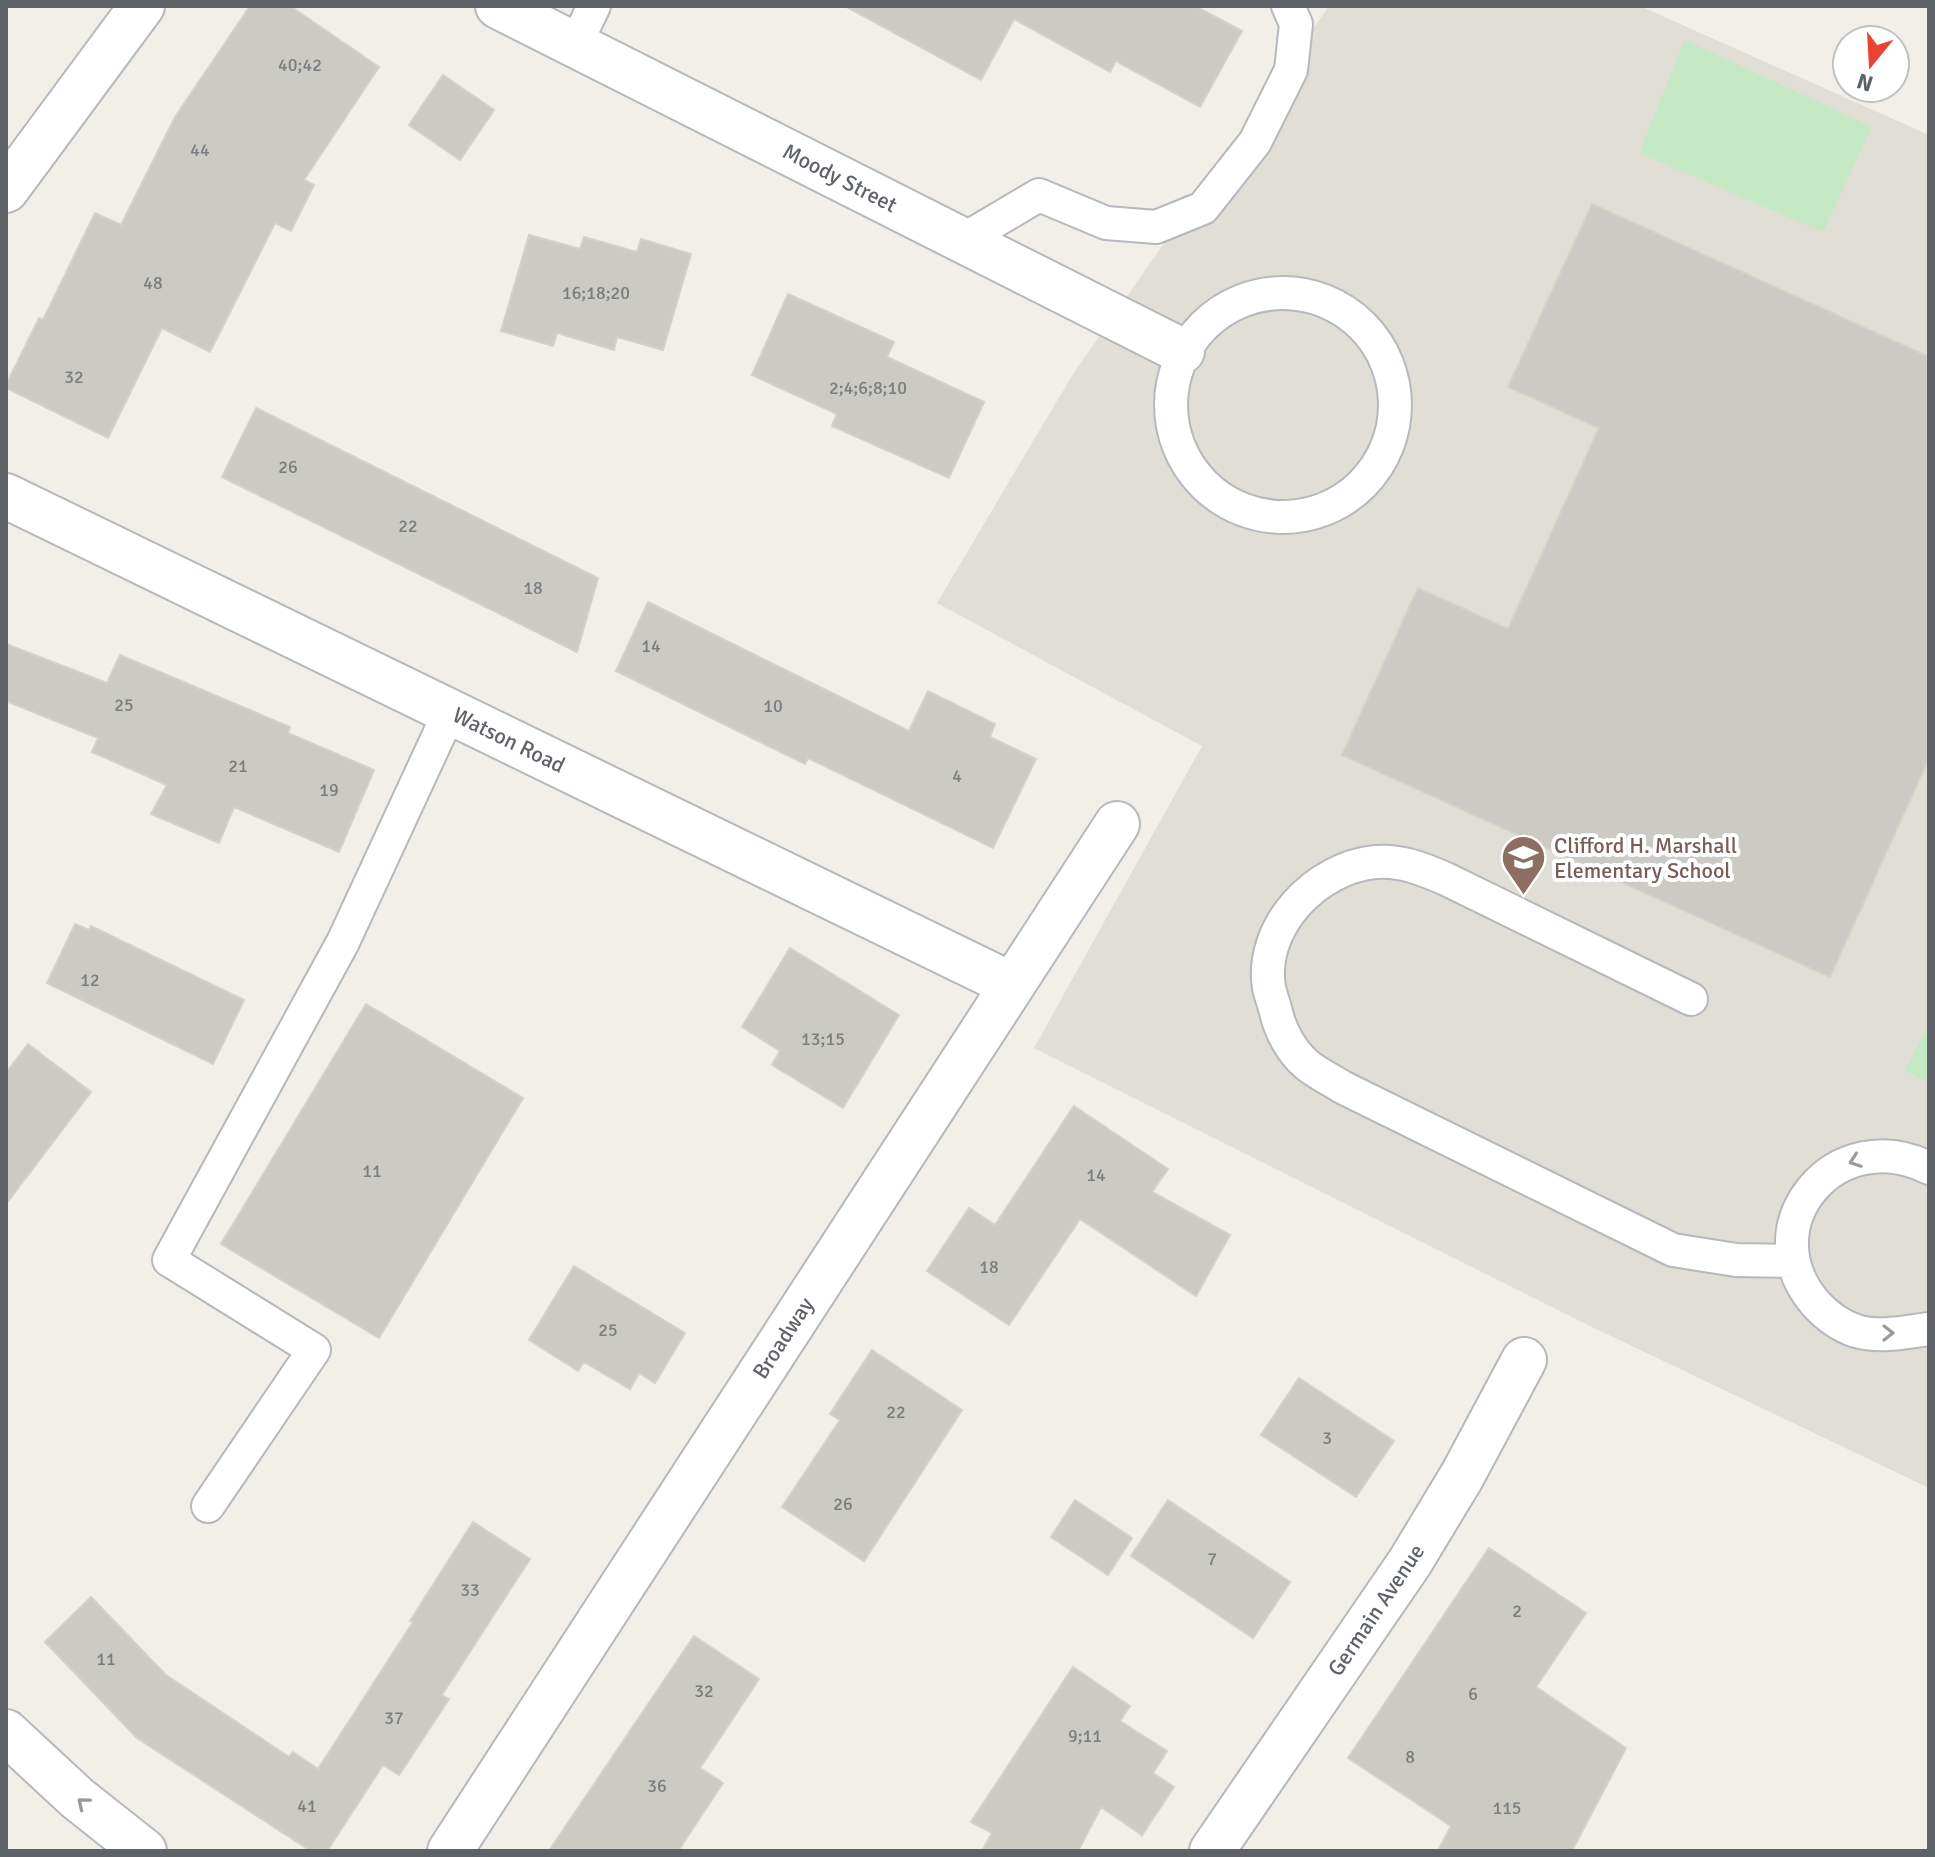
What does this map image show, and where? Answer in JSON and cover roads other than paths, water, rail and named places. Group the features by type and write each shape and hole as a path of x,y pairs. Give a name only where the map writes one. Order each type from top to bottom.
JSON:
{"street":[{"path":"6,190 142,6"},
{"name":"Moody Street","path":"498,6 1182,351"},
{"name":"Watson Road","path":"6,496 1012,985"},
{"name":"Broadway","path":"450,1851 1117,824"},
{"name":"Germain Avenue","path":"1212,1851 1410,1562 1462,1476 1524,1360"},
{"path":"6,1732 77,1798 144,1851"}],"lane":[{"path":"575,45 594,6"},
{"path":"963,240 1039,195 1106,223 1156,227 1203,208 1255,142 1291,70 1296,24 1288,6"},
{"path":"1299,293 1337,306 1362,324 1386,359 1395,398 1391,438 1372,475 1333,506 1295,517 1255,515 1220,499 1192,473 1171,424 1171,387 1182,351 1207,320 1223,309 1260,294 1299,293"},
{"path":"208,1506 314,1350 169,1260 343,942 450,711"},
{"path":"1691,999 1446,879 1412,865 1376,862 1340,870 1312,888 1287,915 1272,949 1269,986 1280,1030 1305,1063 1342,1087 1673,1250 1736,1260 1793,1261"},
{"path":"1929,1168 1910,1158 1881,1154 1853,1159 1821,1179 1803,1201 1793,1229 1793,1261 1804,1290 1827,1316 1857,1331 1891,1335 1929,1329"}],"place":[{"name":"Clifford H. Marshall Elementary School","path":"1523,897"}]}
